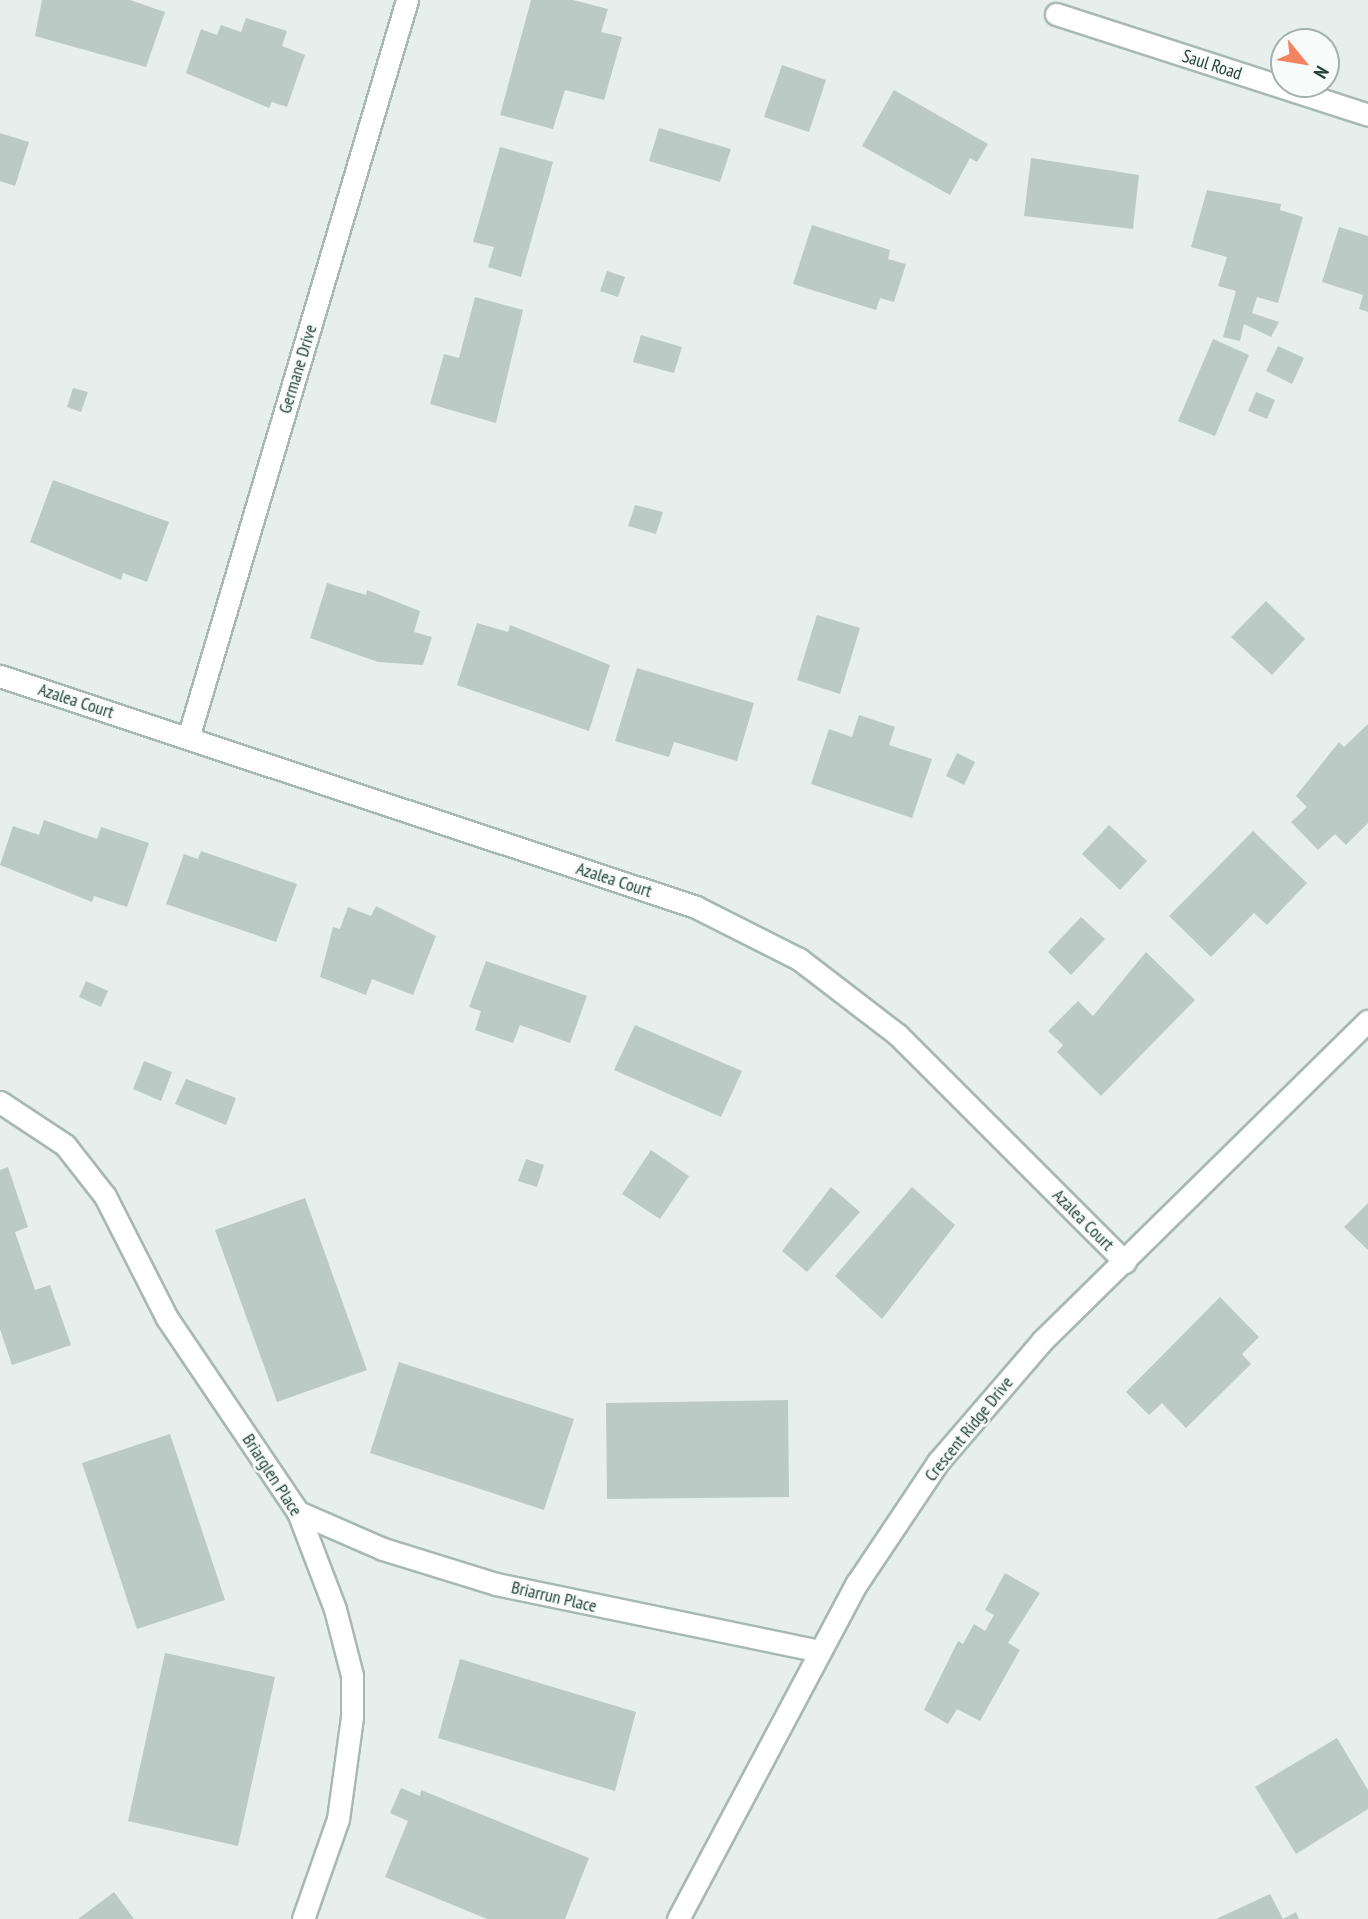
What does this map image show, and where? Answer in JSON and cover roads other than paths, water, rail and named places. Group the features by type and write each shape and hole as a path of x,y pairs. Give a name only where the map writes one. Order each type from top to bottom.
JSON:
{"street":[{"name":"Germane Drive","path":"188,738 407,0"},
{"name":"Saul Road","path":"1056,14 1368,115"},
{"name":"Azalea Court","path":"0,676 696,907 799,959 898,1035 1125,1262"},
{"name":"Crescent Ridge Drive","path":"678,1919 819,1651 938,1462 1042,1341 1368,1021"},
{"name":"Briarglen Place","path":"0,1102 65,1145 105,1196 167,1318 299,1513 335,1609 352,1675 352,1717 338,1819 303,1919"},
{"name":"Briarrun Place","path":"299,1513 383,1549 496,1584 819,1651"}]}
